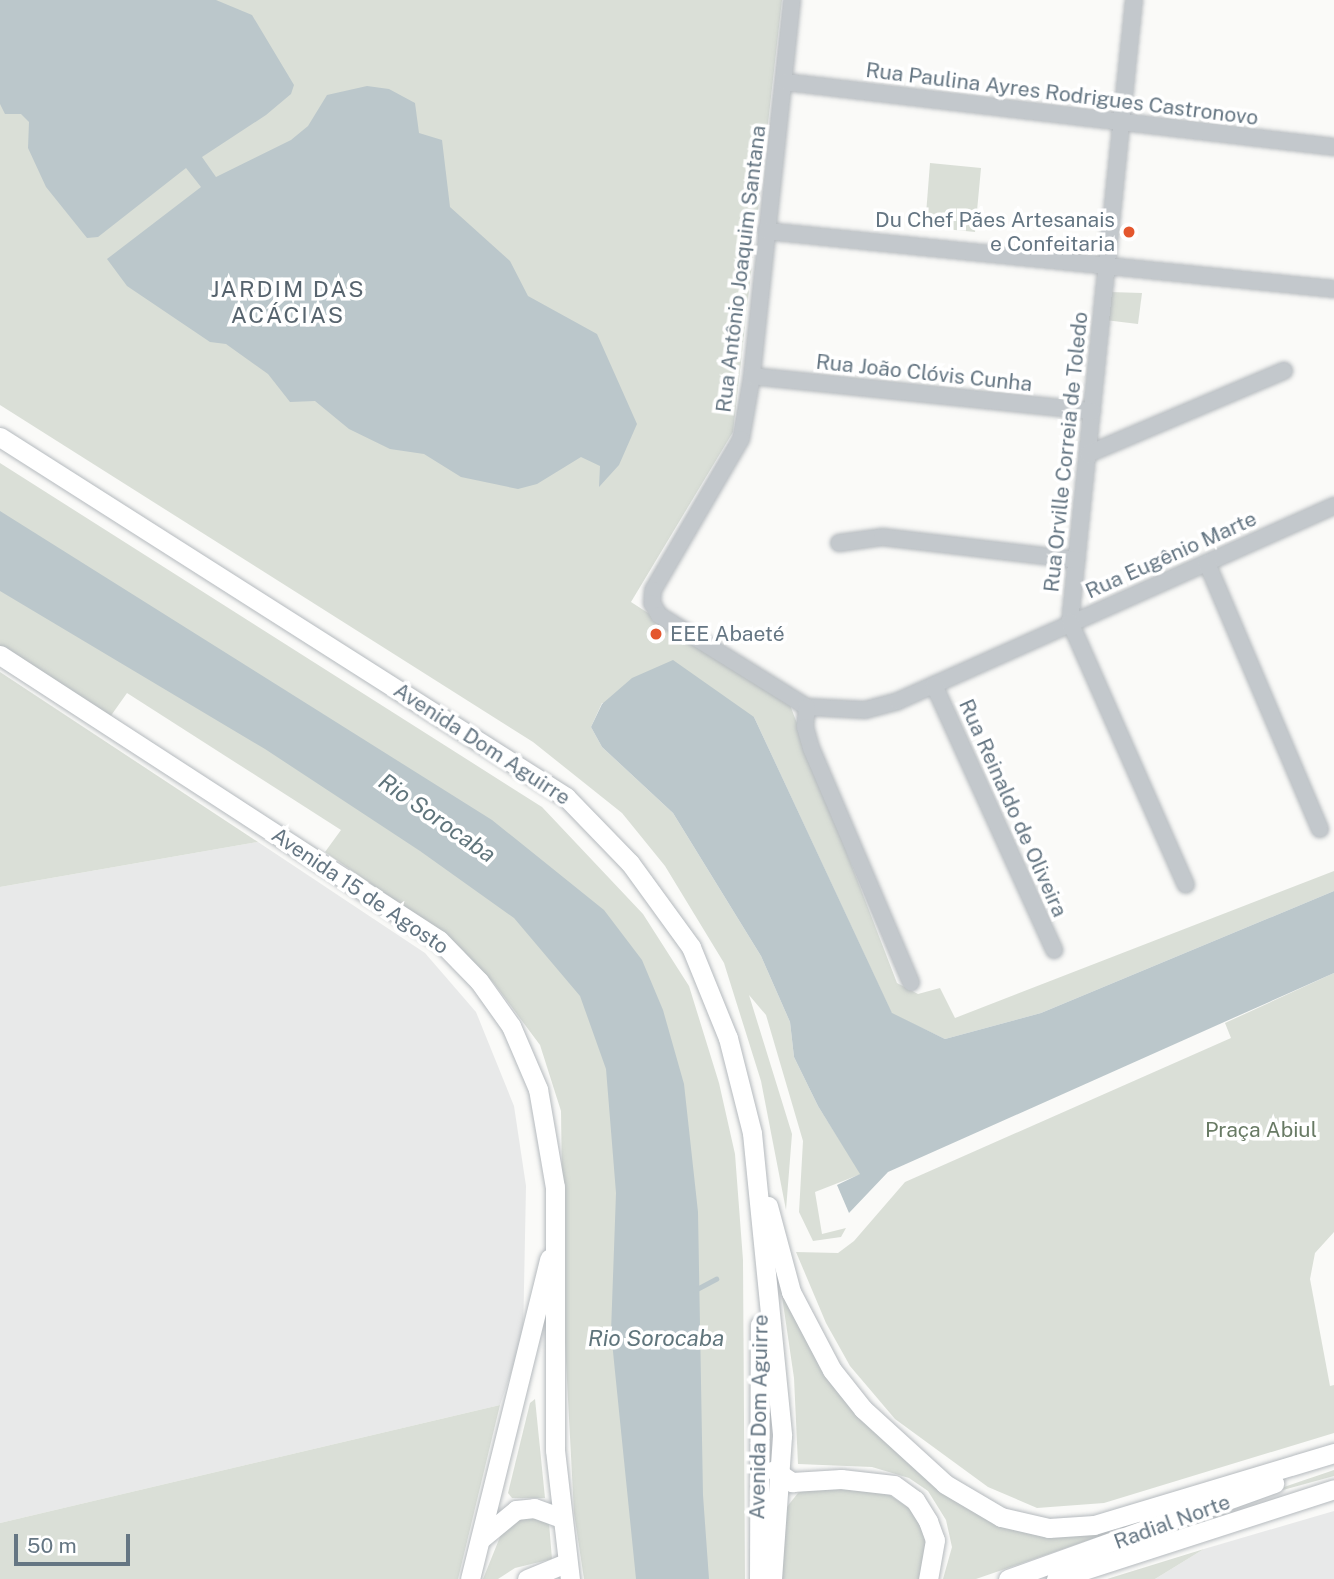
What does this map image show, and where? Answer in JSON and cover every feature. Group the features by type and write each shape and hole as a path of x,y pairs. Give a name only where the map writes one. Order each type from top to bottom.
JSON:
{"main road":[{"name":"Avenida Dom Aguirre","path":"0,437 522,767 594,823 631,863 691,947 728,1038 752,1133 761,1255 782,1436 772,1579"},
{"name":"Avenida 15 de Agosto","path":"0,655 439,940 479,981 531,1066 548,1132 556,1235 555,1450 568,1571"},
{"path":"752,1133 788,1282 803,1321 832,1370 863,1409 971,1503 1001,1517 1049,1528 1094,1525 1334,1453"},
{"path":"470,1579 556,1235"},
{"name":"Avenida Dom Aguirre","path":"759,1579 761,1255"},
{"path":"759,1394 768,1455 780,1477 792,1482 817,1479 894,1485 915,1500 935,1540 928,1579"},
{"name":"Radial Norte","path":"1008,1579 1160,1528 1334,1460"},
{"path":"777,1506 788,1491 817,1479"},
{"name":"Radial Norte","path":"1056,1579 1334,1489"},
{"path":"482,1538 516,1510 534,1508 562,1518"},
{"path":"527,1579 568,1571"}],"street":[{"name":"Rua Antônio Joaquim Santana","path":"652,603 653,590 741,439 752,376 792,0"},
{"name":"Rua Orville Correia de Toledo","path":"1134,0 1070,622 1186,886"},
{"name":"Rua Paulina Ayres Rodrigues Castronovo","path":"785,82 1334,148"},
{"path":"766,231 1334,289"},
{"path":"1088,454 1284,371"},
{"name":"Rua João Clóvis Cunha","path":"752,376 1092,411"},
{"name":"Rua Eugênio Marte","path":"652,603 659,615 807,707 865,710 934,685 1334,506"},
{"path":"839,543 882,537 1077,560"},
{"path":"1207,563 1320,829"},
{"name":"Rua Reinaldo de Oliveira","path":"934,685 1054,950"},
{"path":"807,707 805,727 811,748 911,983"}],"shaded area":[{"path":"258,842 425,953 476,1012 514,1106 526,1186 523,1338 500,1405 0,1523 0,887"},
{"path":"1334,1511 1334,1579 1155,1579 1204,1549"}],"green space":[{"path":"0,0 782,0 733,432 631,602 790,705 897,983 918,994 940,988 955,1018 1334,871 1334,891 1041,1013 945,1039 892,1014 754,717 602,703 591,727 602,747 673,813 761,956 790,1022 794,1057 818,1106 861,1174 815,1192 822,1234 846,1228 841,1237 813,1241 799,1212 803,1141 766,1015 749,995 792,1134 786,1210 761,1081 724,963 665,866 622,813 533,742 0,405"},
{"path":"930,163 981,168 975,232 925,227"},
{"path":"1110,292 1142,293 1138,324 1105,320"},
{"path":"0,463 542,807 643,914 689,986 719,1083 735,1154 743,1260 745,1579 584,1579 574,1513 564,1323 561,1111 540,1045 493,982 435,928 325,852 341,830 127,693 110,717 0,646"},
{"path":"0,672 258,842 0,887"},
{"name":"Praça Abiul","path":"1334,973 1334,1232 1315,1253 1310,1279 1330,1386 1334,1385 1334,1433 1104,1503 1037,1508 988,1487 895,1419 850,1366 826,1323 796,1252 838,1253 854,1241 905,1182 1231,1038 1225,1023"},
{"path":"777,1262 839,1391 992,1521 1036,1535 1069,1536 1190,1505 976,1579 943,1579 952,1547 946,1520 928,1491 909,1478 872,1467 798,1464 794,1378"},
{"path":"535,1399 545,1498 512,1498 508,1493 530,1403"},
{"path":"500,1405 458,1579 0,1579 0,1523"},
{"path":"1334,1470 1334,1476 1283,1490 1284,1487"},
{"path":"816,1485 882,1490 918,1514 929,1554 920,1579 782,1579 786,1508 798,1493"},
{"path":"533,1515 549,1523 552,1559 515,1568 498,1579 483,1579 502,1532 511,1521"},
{"path":"1204,1549 1155,1579 1107,1579"}],"water":[{"path":"0,0 216,0 252,15 294,85 291,94 266,115 202,157 216,177 291,140 308,126 327,95 367,86 389,89 415,103 419,133 442,140 450,207 510,261 528,296 597,334 637,424 619,465 599,487 600,466 581,457 537,484 518,489 461,477 424,454 390,449 349,429 315,401 290,402 268,374 226,344 210,342 127,286 107,259 201,187 186,168 98,237 87,238 46,187 28,148 29,122 21,114 5,114 0,104"},
{"name":"Rio Sorocaba","path":"0,511 492,820 604,910 642,960 663,1010 684,1084 698,1212 703,1495 709,1579 636,1579 611,1332 616,1193 606,1069 580,996 514,918 420,851 265,749 0,591"},
{"path":"673,660 754,717 892,1013 945,1039 1041,1013 1334,891 1334,973 888,1172 849,1213 837,1185 860,1174 818,1106 794,1057 790,1022 761,956 673,813 602,747 591,727 602,704 632,678"}],"waterway":[{"path":"695,1290 716,1279"}],"place":[{"name":"Du Chef Pães Artesanais e Confeitaria","path":"1129,232"},
{"name":"EEE Abaeté","path":"656,634"}],"district":[{"name":"JARDIM DAS ACÁCIAS","path":"288,302"}]}
